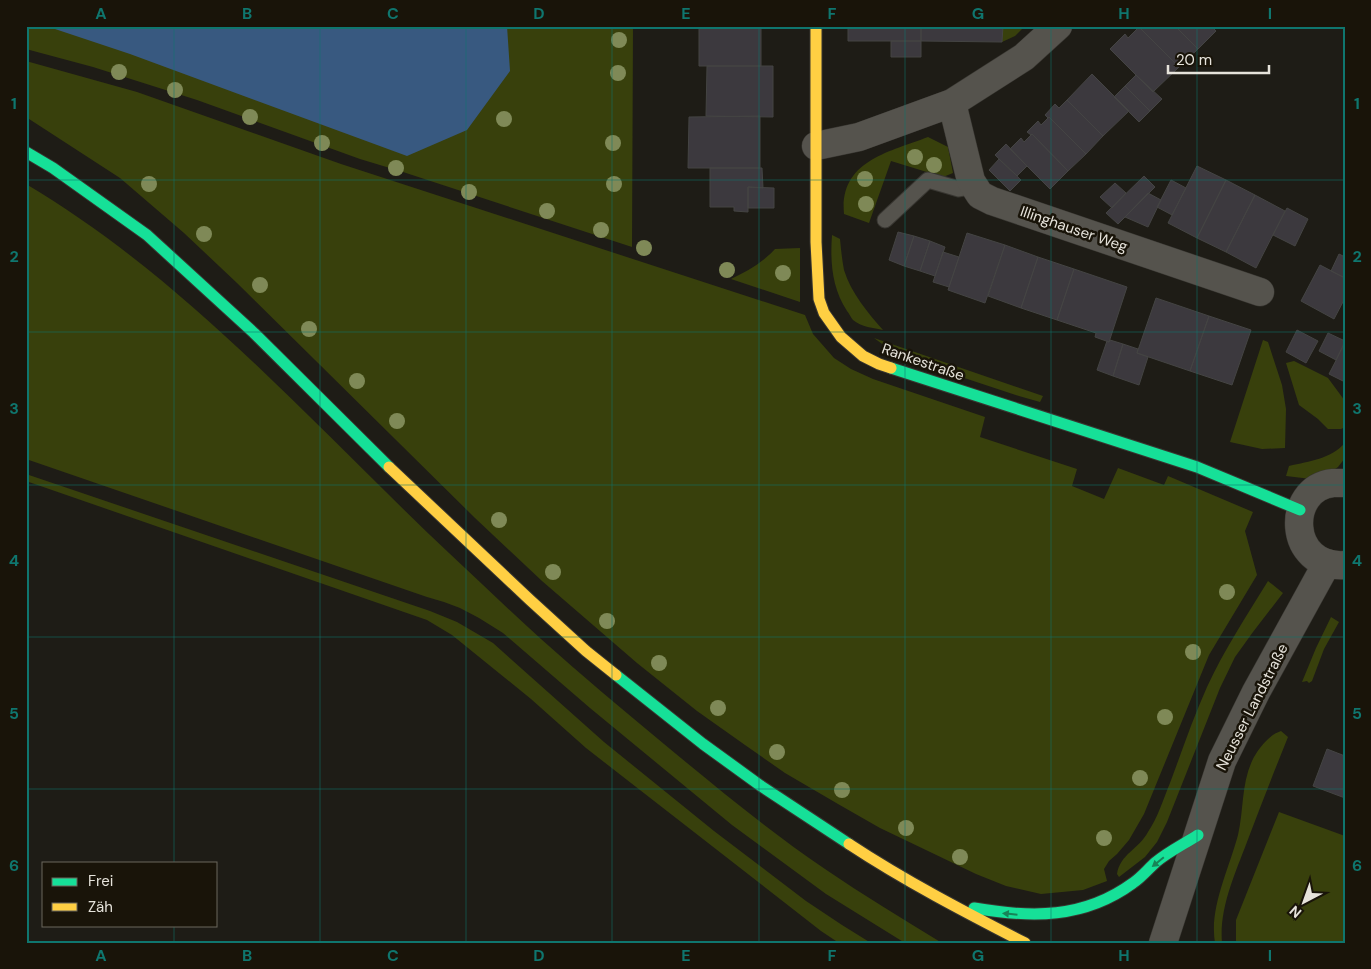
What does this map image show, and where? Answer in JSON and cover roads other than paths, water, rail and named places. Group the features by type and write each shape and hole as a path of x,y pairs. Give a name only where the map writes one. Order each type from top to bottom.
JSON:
{"main road":[{"name":"Rankestraße","path":"816,26 816,242 819,299 824,313 841,337 863,356 879,364 1197,467 1300,510"},
{"path":"26,152 53,168 147,235 254,333 394,472 586,651 703,744 761,786 872,859 950,904 1025,943"},
{"path":"950,904 1013,914 1038,915 1063,913 1092,906 1120,893 1138,880 1158,861 1198,835"}],"street":[{"path":"816,146 859,137 952,103 1024,57 1058,26"},
{"name":"Illinghauser Weg","path":"952,103 971,181 980,195 992,201 1260,292"},
{"path":"1300,510 1309,496 1320,487 1332,483 1345,483"},
{"name":"Neusser Landstraße","path":"1163,943 1222,761 1256,692 1336,564 1314,556 1304,546 1298,529 1300,510"}],"lane":[{"path":"885,220 928,180 959,190 975,186"}],"water":[{"path":"46,26 507,26 510,71 467,130 407,156 130,54"}]}
